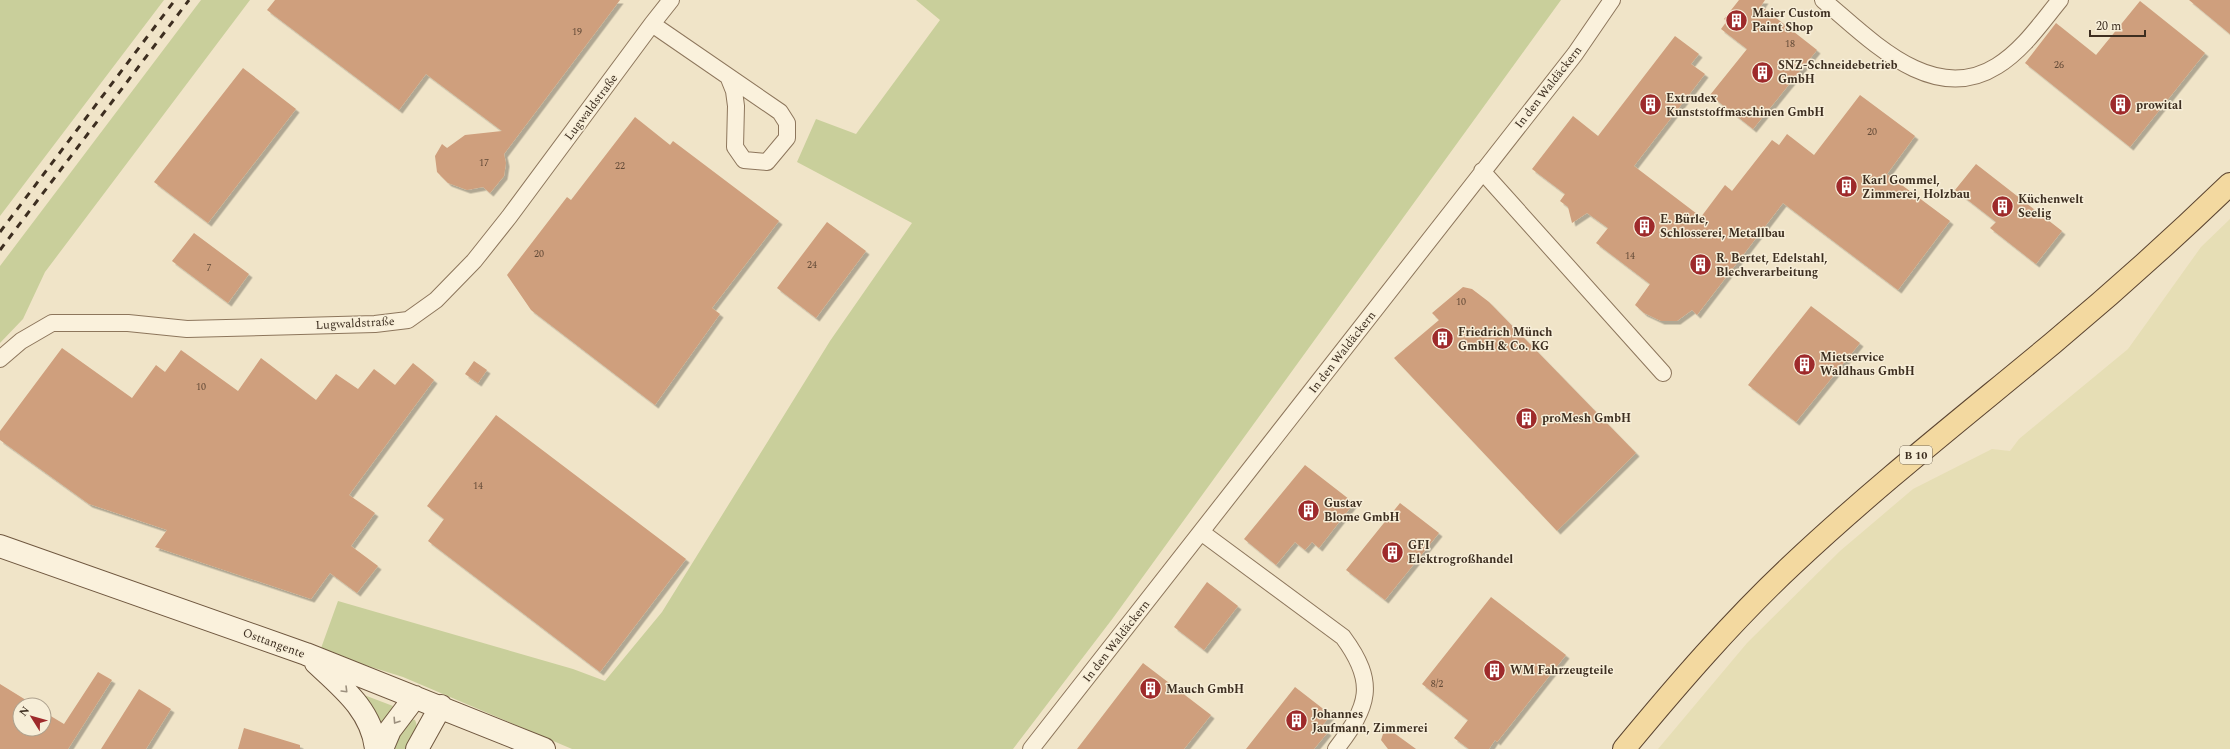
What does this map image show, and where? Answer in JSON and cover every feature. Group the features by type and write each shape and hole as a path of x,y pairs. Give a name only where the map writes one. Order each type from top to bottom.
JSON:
{"main road":[{"name":"B 10","path":"1624,749 1669,694 1710,649 1792,566 1872,492 2145,264 2230,184"},
{"name":"Osttangente","path":"0,546 306,654 441,706 544,749"},
{"path":"306,654 348,692 365,714 375,736 376,749"},
{"path":"382,749 390,730 415,696"},
{"path":"417,749 441,706"}],"street":[{"name":"Lugwaldstraße","path":"0,359 21,341 52,323 128,323 187,329 375,324 408,320 436,300 474,261 509,217 671,0"},
{"name":"In den Waldäckern","path":"1031,749 1575,54 1612,0"},
{"path":"1823,0 1903,64 1923,73 1955,78 1980,74 2001,64 2027,40 2060,0"},
{"path":"652,24 728,76 780,112 787,123 787,138 767,162 744,160 735,147 736,106 734,91 728,76"},
{"path":"1482,171 1662,373"},
{"path":"1201,532 1343,637 1356,655 1365,677 1364,697 1361,712 1336,749"}],"shaded area":[{"path":"2230,219 2230,749 1658,749 1747,643 1840,551 1913,489 1992,449 2010,451 2019,439 2128,349 2201,247"}],"green space":[{"path":"0,0 164,0 0,216"},
{"path":"201,0 250,0 45,272 23,319 0,343 0,266"},
{"path":"916,0 1561,0 1113,618 1013,749 572,749 403,677 320,651 338,601 573,669 605,681 662,612 830,341 912,223 797,162 816,119 856,134 940,20"},
{"path":"364,695 393,706 382,727"},
{"path":"411,719 415,720 417,728 408,749 392,749 398,734"}],"building":[{"path":"275,0 620,0 504,154 506,163 504,176 490,193 483,187 467,190 448,183 437,172 435,156 442,144 447,148 465,135 502,131 426,74 399,110 267,10"},
{"name":"SNZ-Schneidebetrieb GmbH","path":"1739,0 1765,0 1761,6 1817,50 1753,129 1710,95 1747,49 1721,29 1727,21 1724,19"},
{"path":"2189,0 2230,0 2230,34"},
{"name":"prowital","path":"2140,1 2205,53 2130,147 2025,63 2056,23 2096,55"},
{"path":"1675,36 1699,54 1691,64 1705,74 1634,166 1701,217 1725,185 1732,191 1772,140 1779,145 1787,134 1814,155 1860,95 1915,136 1887,174 1950,221 1898,290 1783,203 1697,315 1692,310 1677,321 1661,321 1644,313 1635,305 1650,284 1596,243 1608,228 1587,213 1572,223 1568,207 1560,201 1565,194 1532,169 1573,116 1598,136"},
{"path":"243,68 296,109 208,223 154,182"},
{"path":"635,117 670,145 673,141 779,221 712,308 720,314 655,405 531,310 507,275 567,197 571,200"},
{"name":"Küchenwelt Seelig","path":"1976,164 2062,231 2036,264 1990,228 1996,222 1955,190"},
{"path":"827,222 866,251 816,318 777,288"},
{"path":"194,233 249,274 228,303 172,261"},
{"name":"proMesh GmbH","path":"1463,287 1472,289 1489,302 1636,453 1557,531 1394,358 1439,320 1432,313"},
{"name":"Mietservice Waldhaus GmbH","path":"1811,306 1860,343 1796,422 1748,385"},
{"path":"62,348 132,398 156,365 165,372 181,350 238,391 261,358 316,400 336,374 358,389 374,369 395,385 413,363 434,380 349,495 375,513 351,546 378,566 357,593 330,573 311,599 155,547 167,530 89,504 0,440 0,431"},
{"path":"474,361 487,370 478,383 465,374"},
{"path":"496,415 686,559 600,672 428,541 444,519 427,506"},
{"name":"Gustav Blome GmbH","path":"1305,465 1354,503 1319,548 1312,542 1305,550 1295,542 1276,565 1244,539"},
{"name":"GFI Elektrogroßhandel","path":"1400,503 1439,533 1385,600 1346,570"},
{"path":"1207,582 1238,606 1204,650 1174,627"},
{"name":"WM Fahrzeugteile","path":"1491,597 1566,655 1497,742 1495,740 1489,749 1469,749 1454,738 1468,720 1422,684"},
{"name":"Mauch GmbH","path":"1143,663 1211,715 1184,749 1077,749"},
{"path":"98,672 112,680 68,749 0,749 0,684 21,697 12,697 12,737 52,737 52,717 64,724"},
{"name":"Johannes Jaufmann, Zimmerei","path":"1295,687 1331,715 1321,727 1328,732 1314,749 1246,749"},
{"path":"139,689 171,709 146,749 101,749"},
{"path":"244,728 300,745 300,749 238,749"},
{"path":"1386,732 1394,733 1416,749 1388,749 1381,740 1383,734"}],"railway":[{"path":"0,232 175,0"},
{"path":"0,250 189,0"}],"place":[{"name":"Maier Custom Paint Shop","path":"1737,20"},
{"name":"SNZ-Schneidebetrieb GmbH","path":"1763,72"},
{"name":"Extrudex Kunststoffmaschinen GmbH","path":"1651,105"},
{"name":"prowital","path":"2121,105"},
{"name":"Karl Gommel, Zimmerei, Holzbau","path":"1847,187"},
{"name":"Küchenwelt Seelig","path":"2002,206"},
{"name":"E. Bürle, Schlosserei, Metallbau","path":"1644,226"},
{"name":"R. Bertet, Edelstahl, Blechverarbeitung","path":"1700,265"},
{"name":"Friedrich Münch GmbH & Co. KG","path":"1443,339"},
{"name":"Mietservice Waldhaus GmbH","path":"1804,364"},
{"name":"proMesh GmbH","path":"1526,418"},
{"name":"Gustav Blome GmbH","path":"1308,510"},
{"name":"GFI Elektrogroßhandel","path":"1392,552"},
{"name":"WM Fahrzeugteile","path":"1494,670"},
{"name":"Mauch GmbH","path":"1150,689"},
{"name":"Johannes Jaufmann, Zimmerei","path":"1297,721"}]}
